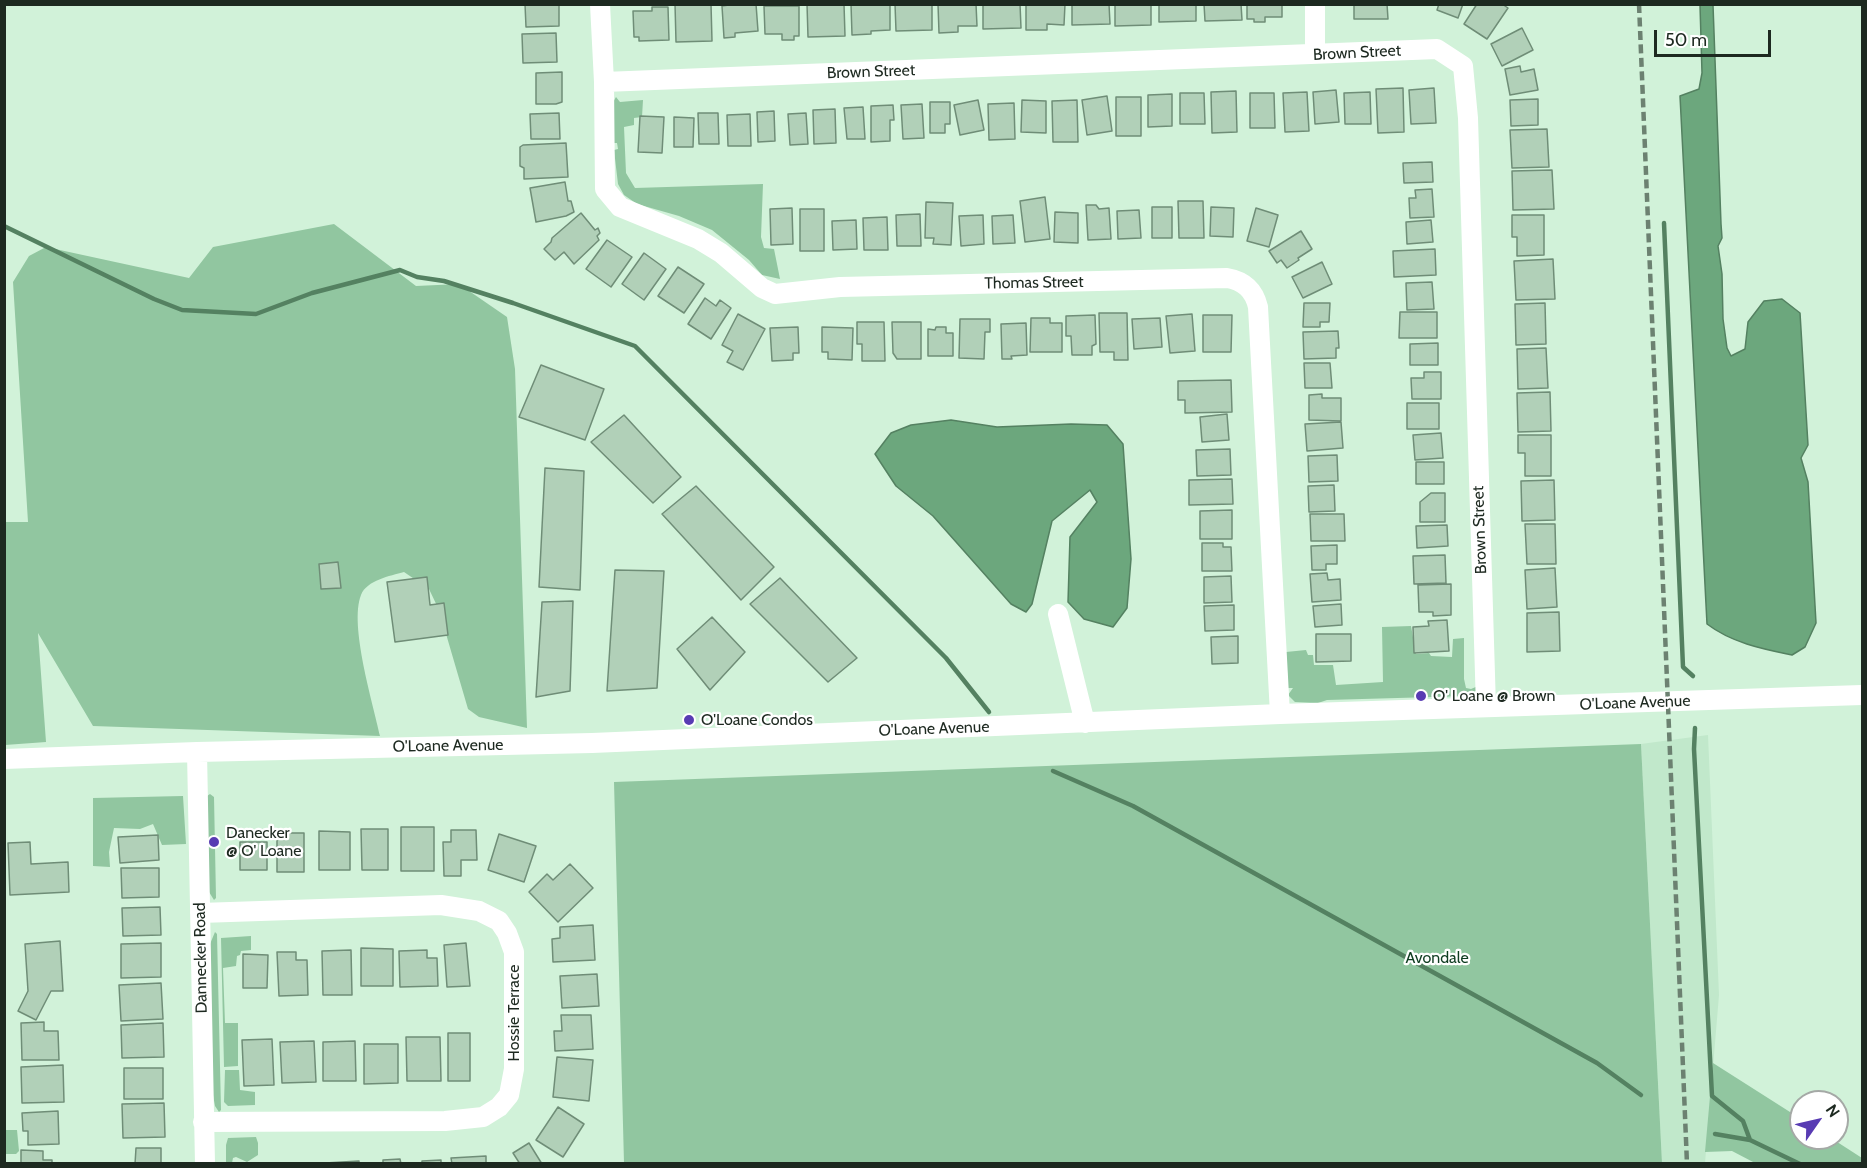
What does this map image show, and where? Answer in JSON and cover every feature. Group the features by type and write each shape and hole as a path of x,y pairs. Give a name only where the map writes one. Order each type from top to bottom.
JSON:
{"street":[{"name":"Thomas Street","path":"600,4 604,82 605,189 620,207 698,239 722,253 762,288 775,294 840,287 1227,278 1241,282 1248,287 1258,307 1280,714"},
{"path":"1315,4 1315,54"},
{"name":"Brown Street","path":"604,82 1437,49 1463,66 1468,118 1486,708"},
{"path":"1058,614 1085,723"},
{"name":"O'Loane Avenue","path":"4,759 592,743 1280,714 1863,695"},
{"name":"Dannecker Road","path":"197,752 205,1164"},
{"name":"Hossie Terrace","path":"200,913 441,905 480,911 499,921 507,933 514,952 514,1069 509,1095 498,1107 483,1117 445,1120 203,1122"}],"shaded area":[{"path":"1700,5 1713,5 1722,238 1718,246 1722,274 1723,319 1727,348 1731,356 1745,349 1748,322 1764,301 1782,299 1800,313 1808,445 1801,458 1808,482 1816,623 1805,647 1792,655 1737,641 1707,624 1680,96 1699,89 1702,73"},
{"path":"951,420 997,427 1107,425 1123,444 1131,559 1127,608 1113,627 1084,619 1068,602 1070,537 1097,502 1090,490 1052,521 1032,604 1026,612 1011,604 933,516 896,486 875,454 891,433 911,425"},
{"path":"1708,735 1719,995 1705,1163 1662,1163 1641,744"}],"green space":[{"path":"616,97 620,102 643,100 642,117 634,118 634,125 624,127 626,173 635,188 763,184 761,237 764,248 774,249 780,279 762,275 749,260 712,230 679,216 637,204 624,195 618,184 614,150 618,149 617,143 613,143 612,104"},
{"path":"334,224 416,286 459,284 507,317 515,369 527,728 479,717 468,709 439,610 429,589 404,572 380,579 368,586 361,595 358,608 360,644 380,736 93,726 38,633 46,742 5,745 5,522 28,522 13,282 29,256 46,247 189,278 213,247"},
{"path":"1411,626 1416,654 1429,653 1431,656 1452,657 1453,639 1464,638 1466,688 1471,689 1478,686 1477,692 1468,696 1327,700 1318,703 1295,702 1288,695 1293,688 1288,688 1286,652 1306,650 1308,655 1313,655 1314,665 1333,665 1336,685 1383,682 1382,627"},
{"name":"Avondale","path":"1641,744 1662,1163 624,1163 614,782"},
{"path":"210,794 214,797 216,898 214,900 209,892 207,796"},
{"path":"183,796 186,844 162,845 153,824 140,829 114,828 109,852 110,867 93,866 93,798"},
{"path":"215,932 217,934 221,1110 219,1112 213,1095 210,944"},
{"path":"251,936 251,950 241,951 237,956 236,966 223,968 225,1023 238,1023 238,1066 224,1067 221,938"},
{"path":"1713,1063 1789,1111 1789,1150 1849,1150 1862,1158 1862,1163 1755,1163 1732,1151 1705,1152"},
{"path":"225,1070 239,1070 240,1090 255,1092 255,1105 228,1106 224,1102"},
{"path":"5,1130 17,1130 19,1151 16,1154 5,1154"},
{"path":"256,1137 258,1155 247,1162 236,1157 233,1158 232,1163 226,1163 228,1138"}],"building":[{"path":"525,4 559,4 559,26 526,27"},
{"path":"675,4 711,4 712,41 676,42"},
{"path":"756,4 758,31 735,33 735,37 724,38 722,6"},
{"path":"807,4 844,4 845,36 808,37"},
{"path":"851,4 890,4 890,30 852,35"},
{"path":"895,4 932,4 932,30 896,31"},
{"path":"938,4 976,4 977,26 958,26 958,32 939,33"},
{"path":"983,4 1020,4 1021,28 983,29"},
{"path":"1026,4 1065,4 1064,25 1047,24 1047,30 1026,30"},
{"path":"1072,4 1109,4 1110,24 1072,25"},
{"path":"1115,4 1151,4 1151,25 1115,26"},
{"path":"1159,4 1196,4 1196,21 1159,22"},
{"path":"1204,4 1241,4 1242,20 1205,21"},
{"path":"1247,4 1282,4 1282,17 1265,17 1265,22 1254,22 1254,19 1247,19"},
{"path":"1354,4 1387,4 1388,19 1354,19"},
{"path":"1439,4 1463,4 1458,18 1437,10"},
{"path":"1477,4 1502,4 1508,8 1487,39 1464,24"},
{"path":"764,6 799,6 799,36 794,36 794,40 782,40 782,34 765,34"},
{"path":"652,7 668,7 669,40 639,41 639,37 634,37 633,11 652,11"},
{"path":"1522,28 1533,50 1502,66 1491,44"},
{"path":"556,33 557,62 523,63 522,34"},
{"path":"1520,66 1521,72 1534,69 1538,90 1510,95 1505,69"},
{"path":"562,72 562,102 536,104 536,73"},
{"path":"1403,88 1404,132 1378,133 1376,89"},
{"path":"1434,88 1436,123 1411,124 1409,90"},
{"path":"1336,90 1339,122 1315,124 1313,92"},
{"path":"1236,91 1237,132 1212,133 1211,92"},
{"path":"1307,92 1309,131 1285,132 1283,93"},
{"path":"1370,92 1371,124 1345,124 1344,93"},
{"path":"1180,93 1204,93 1205,124 1180,124"},
{"path":"1250,93 1274,93 1275,128 1250,128"},
{"path":"1172,94 1172,126 1148,127 1148,95"},
{"path":"1107,96 1112,131 1087,135 1082,100"},
{"path":"1116,97 1141,97 1141,136 1116,136"},
{"path":"1538,99 1538,125 1511,126 1510,100"},
{"path":"978,100 984,130 960,135 954,105"},
{"path":"1022,100 1046,101 1046,133 1021,132"},
{"path":"1077,100 1078,142 1053,142 1052,101"},
{"path":"930,102 950,102 950,124 945,124 945,133 930,133"},
{"path":"1014,103 1015,139 989,140 988,104"},
{"path":"922,104 924,138 903,139 901,105"},
{"path":"893,105 894,120 890,120 890,141 871,142 871,106"},
{"path":"863,107 865,139 847,139 844,108"},
{"path":"835,109 836,143 814,144 813,110"},
{"path":"774,111 775,141 758,142 757,112"},
{"path":"559,113 560,139 531,139 530,114"},
{"path":"698,113 718,113 719,144 699,144"},
{"path":"806,113 808,144 790,145 788,114"},
{"path":"750,114 751,146 728,146 727,115"},
{"path":"640,116 664,117 662,153 638,152"},
{"path":"674,117 694,118 693,147 674,147"},
{"path":"1547,129 1549,167 1512,168 1510,130"},
{"path":"566,143 568,177 524,179 524,168 520,166 520,147"},
{"path":"1432,162 1433,182 1404,183 1403,163"},
{"path":"1552,170 1554,209 1513,210 1512,171"},
{"path":"565,182 568,201 571,201 574,212 566,216 536,222 530,188"},
{"path":"1432,189 1434,217 1410,218 1409,198 1416,198 1415,190"},
{"path":"1045,197 1050,239 1025,242 1020,201"},
{"path":"1178,201 1203,201 1204,238 1179,238"},
{"path":"926,202 953,203 951,245 933,244 934,238 925,238"},
{"path":"1086,205 1096,205 1099,209 1109,208 1111,239 1088,240"},
{"path":"1152,207 1172,207 1172,238 1152,238"},
{"path":"1211,207 1234,208 1233,237 1210,236"},
{"path":"792,208 793,244 771,245 770,209"},
{"path":"1256,208 1278,215 1269,247 1247,241"},
{"path":"800,209 824,209 824,251 800,251"},
{"path":"1139,210 1141,238 1118,239 1117,211"},
{"path":"1055,212 1078,213 1078,243 1054,242"},
{"path":"581,213 595,230 598,228 599,240 574,264 564,252 555,260 544,249 552,238"},
{"path":"920,214 921,246 897,246 896,215"},
{"path":"983,215 984,244 961,246 959,216"},
{"path":"1013,215 1015,243 993,244 992,216"},
{"path":"1512,215 1544,215 1544,255 1517,256 1517,237 1512,237"},
{"path":"887,217 888,250 864,250 863,218"},
{"path":"856,220 857,249 833,250 832,221"},
{"path":"1431,220 1433,242 1407,244 1406,222"},
{"path":"1301,231 1312,249 1287,268 1281,260 1277,263 1269,251"},
{"path":"607,240 632,257 611,287 586,269"},
{"path":"1435,249 1436,275 1394,277 1393,251"},
{"path":"644,253 666,269 644,300 622,284"},
{"path":"1553,259 1555,299 1516,300 1514,261"},
{"path":"1322,262 1332,284 1303,298 1292,277"},
{"path":"678,267 704,284 684,313 658,296"},
{"path":"1432,282 1434,309 1407,310 1406,283"},
{"path":"705,298 716,306 720,300 731,308 711,339 688,324"},
{"path":"1304,303 1330,303 1329,322 1320,322 1320,327 1303,327"},
{"path":"1545,303 1546,344 1516,345 1515,304"},
{"path":"1400,312 1437,312 1437,338 1399,338"},
{"path":"1099,313 1127,313 1128,360 1114,360 1114,352 1100,352"},
{"path":"738,314 765,329 743,370 727,362 733,351 722,345"},
{"path":"1192,314 1195,351 1170,353 1166,316"},
{"path":"1095,315 1096,344 1092,346 1092,355 1072,355 1071,336 1066,336 1066,316"},
{"path":"1203,315 1232,315 1231,352 1203,352"},
{"path":"1031,318 1050,318 1050,323 1062,323 1062,352 1030,352"},
{"path":"1160,318 1162,347 1134,349 1132,319"},
{"path":"960,319 990,319 990,332 985,332 984,359 959,358"},
{"path":"857,322 884,322 885,361 862,361 862,344 857,344"},
{"path":"892,322 921,322 921,359 897,359 893,353"},
{"path":"1026,323 1027,355 1002,359 1001,324"},
{"path":"798,327 799,353 793,353 793,360 772,361 770,328"},
{"path":"822,327 853,328 852,360 828,359 828,352 822,352"},
{"path":"936,327 946,327 946,333 953,333 953,356 928,356 928,329 935,330"},
{"path":"1338,331 1339,348 1336,348 1336,358 1304,359 1303,332"},
{"path":"1438,343 1438,365 1410,365 1410,344"},
{"path":"1546,348 1548,388 1518,389 1517,349"},
{"path":"1304,363 1330,363 1332,388 1305,388"},
{"path":"541,365 604,389 585,440 519,417"},
{"path":"1424,372 1441,372 1441,399 1412,399 1411,378 1424,378"},
{"path":"1231,380 1232,412 1185,413 1185,400 1178,400 1178,381"},
{"path":"1550,392 1551,431 1518,432 1517,393"},
{"path":"1322,394 1322,398 1341,398 1341,421 1309,420 1309,395"},
{"path":"1407,403 1439,403 1439,429 1407,429"},
{"path":"1227,414 1229,440 1202,442 1200,417"},
{"path":"624,415 681,477 653,503 591,442"},
{"path":"1341,422 1343,448 1307,451 1305,424"},
{"path":"1441,433 1443,458 1415,460 1413,435"},
{"path":"1518,435 1551,435 1551,476 1525,476 1525,453 1518,453"},
{"path":"1230,449 1231,475 1197,476 1196,450"},
{"path":"1337,455 1338,481 1309,482 1308,456"},
{"path":"1416,462 1444,462 1444,484 1416,484"},
{"path":"545,468 584,471 580,590 539,587"},
{"path":"1232,479 1233,504 1189,505 1189,480"},
{"path":"1554,480 1555,520 1522,521 1521,481"},
{"path":"1334,485 1335,511 1309,512 1308,486"},
{"path":"696,486 774,567 741,600 662,514"},
{"path":"1431,493 1445,493 1445,522 1420,522 1420,502"},
{"path":"1232,510 1232,539 1200,539 1200,511"},
{"path":"1310,514 1344,514 1345,541 1311,541"},
{"path":"1525,524 1555,524 1556,564 1527,564"},
{"path":"1447,525 1448,546 1417,548 1416,526"},
{"path":"1202,543 1223,543 1223,547 1231,547 1232,571 1202,571"},
{"path":"1337,545 1337,564 1326,564 1326,570 1312,570 1311,546"},
{"path":"1445,555 1446,583 1414,584 1413,556"},
{"path":"338,562 341,588 321,589 319,564"},
{"path":"1555,568 1557,607 1527,609 1525,570"},
{"path":"615,570 664,571 657,688 607,691"},
{"path":"1327,573 1328,580 1340,579 1341,600 1312,602 1310,574"},
{"path":"1231,576 1232,602 1204,603 1204,577"},
{"path":"427,577 430,605 444,603 448,635 395,642 387,582"},
{"path":"780,578 857,658 828,682 750,604"},
{"path":"1451,584 1451,615 1433,616 1433,612 1419,612 1418,585"},
{"path":"573,601 570,691 536,697 542,602"},
{"path":"1341,604 1342,625 1315,627 1313,606"},
{"path":"1234,605 1234,630 1205,631 1204,606"},
{"path":"1559,612 1560,651 1527,652 1527,613"},
{"path":"712,617 745,652 710,690 677,649"},
{"path":"1447,620 1449,651 1414,653 1413,627 1429,626 1428,621"},
{"path":"1316,634 1351,634 1351,661 1316,662"},
{"path":"1238,636 1238,663 1212,664 1211,637"},
{"path":"401,827 434,827 434,871 401,871"},
{"path":"361,829 388,829 388,870 362,870"},
{"path":"451,830 476,830 477,860 461,860 461,876 444,876 443,842 451,842"},
{"path":"319,831 350,832 350,870 319,870"},
{"path":"277,833 304,833 304,872 277,872"},
{"path":"499,834 536,846 524,882 488,870"},
{"path":"158,835 159,860 120,863 118,837"},
{"path":"30,842 31,864 68,862 69,892 10,895 8,843"},
{"path":"240,842 267,842 267,870 240,870"},
{"path":"570,864 593,888 558,922 529,892 547,874 553,880"},
{"path":"121,868 159,868 159,897 122,898"},
{"path":"160,907 161,935 123,936 122,908"},
{"path":"593,925 595,960 553,962 552,939 560,938 560,927"},
{"path":"60,941 63,991 51,991 36,1020 18,1011 28,991 25,944"},
{"path":"161,943 161,977 121,978 121,944"},
{"path":"466,943 470,986 447,987 444,945"},
{"path":"361,948 393,949 393,986 361,986"},
{"path":"351,950 352,995 323,995 322,951"},
{"path":"427,950 427,958 437,958 438,986 400,987 399,951"},
{"path":"277,952 296,952 296,960 307,960 308,995 279,996"},
{"path":"243,954 268,955 267,988 243,988"},
{"path":"597,974 599,1006 562,1008 560,976"},
{"path":"161,983 163,1019 121,1021 119,985"},
{"path":"561,1015 591,1015 593,1049 555,1051 554,1031 562,1031"},
{"path":"44,1022 44,1031 58,1031 59,1060 22,1060 21,1023"},
{"path":"163,1023 164,1057 122,1058 121,1025"},
{"path":"448,1033 470,1033 470,1081 448,1081"},
{"path":"406,1037 440,1037 441,1081 407,1081"},
{"path":"272,1039 274,1085 244,1086 242,1040"},
{"path":"314,1041 316,1082 282,1083 280,1042"},
{"path":"355,1041 356,1081 323,1081 323,1042"},
{"path":"364,1044 398,1044 398,1083 364,1084"},
{"path":"557,1057 593,1060 589,1101 553,1097"},
{"path":"63,1065 64,1102 22,1103 21,1067"},
{"path":"124,1068 163,1068 163,1099 124,1099"},
{"path":"164,1103 165,1137 123,1138 122,1104"},
{"path":"558,1107 584,1124 563,1157 536,1140"},
{"path":"58,1111 59,1144 28,1145 28,1131 23,1131 22,1113"},
{"path":"529,1143 542,1164 520,1164 513,1153"},
{"path":"136,1148 161,1148 161,1164 135,1164"},
{"path":"21,1150 43,1151 43,1160 52,1160 52,1164 21,1164"},
{"path":"486,1156 486,1164 452,1164 451,1158"},
{"path":"400,1159 401,1164 383,1164 383,1160"},
{"path":"441,1160 441,1164 422,1164 422,1161"},
{"path":"359,1161 359,1164 325,1164 325,1163"}],"waterway":[{"path":"1664,223 1683,667 1693,676"},
{"path":"4,226 154,299 182,310 256,314 312,293 400,270 417,277 444,281 513,303 635,346 946,658 989,712"},
{"path":"1695,728 1694,749 1712,1096 1743,1121 1750,1140"},
{"path":"1053,771 1133,806 1597,1063 1641,1095"},
{"path":"1715,1134 1750,1140 1800,1164"}],"railway":[{"path":"1639,4 1687,1164"}],"place":[{"name":"O' Loane @ Brown","path":"1421,696"},
{"name":"O'Loane Condos","path":"689,720"},
{"name":"Danecker @ O' Loane","path":"214,842"}]}
